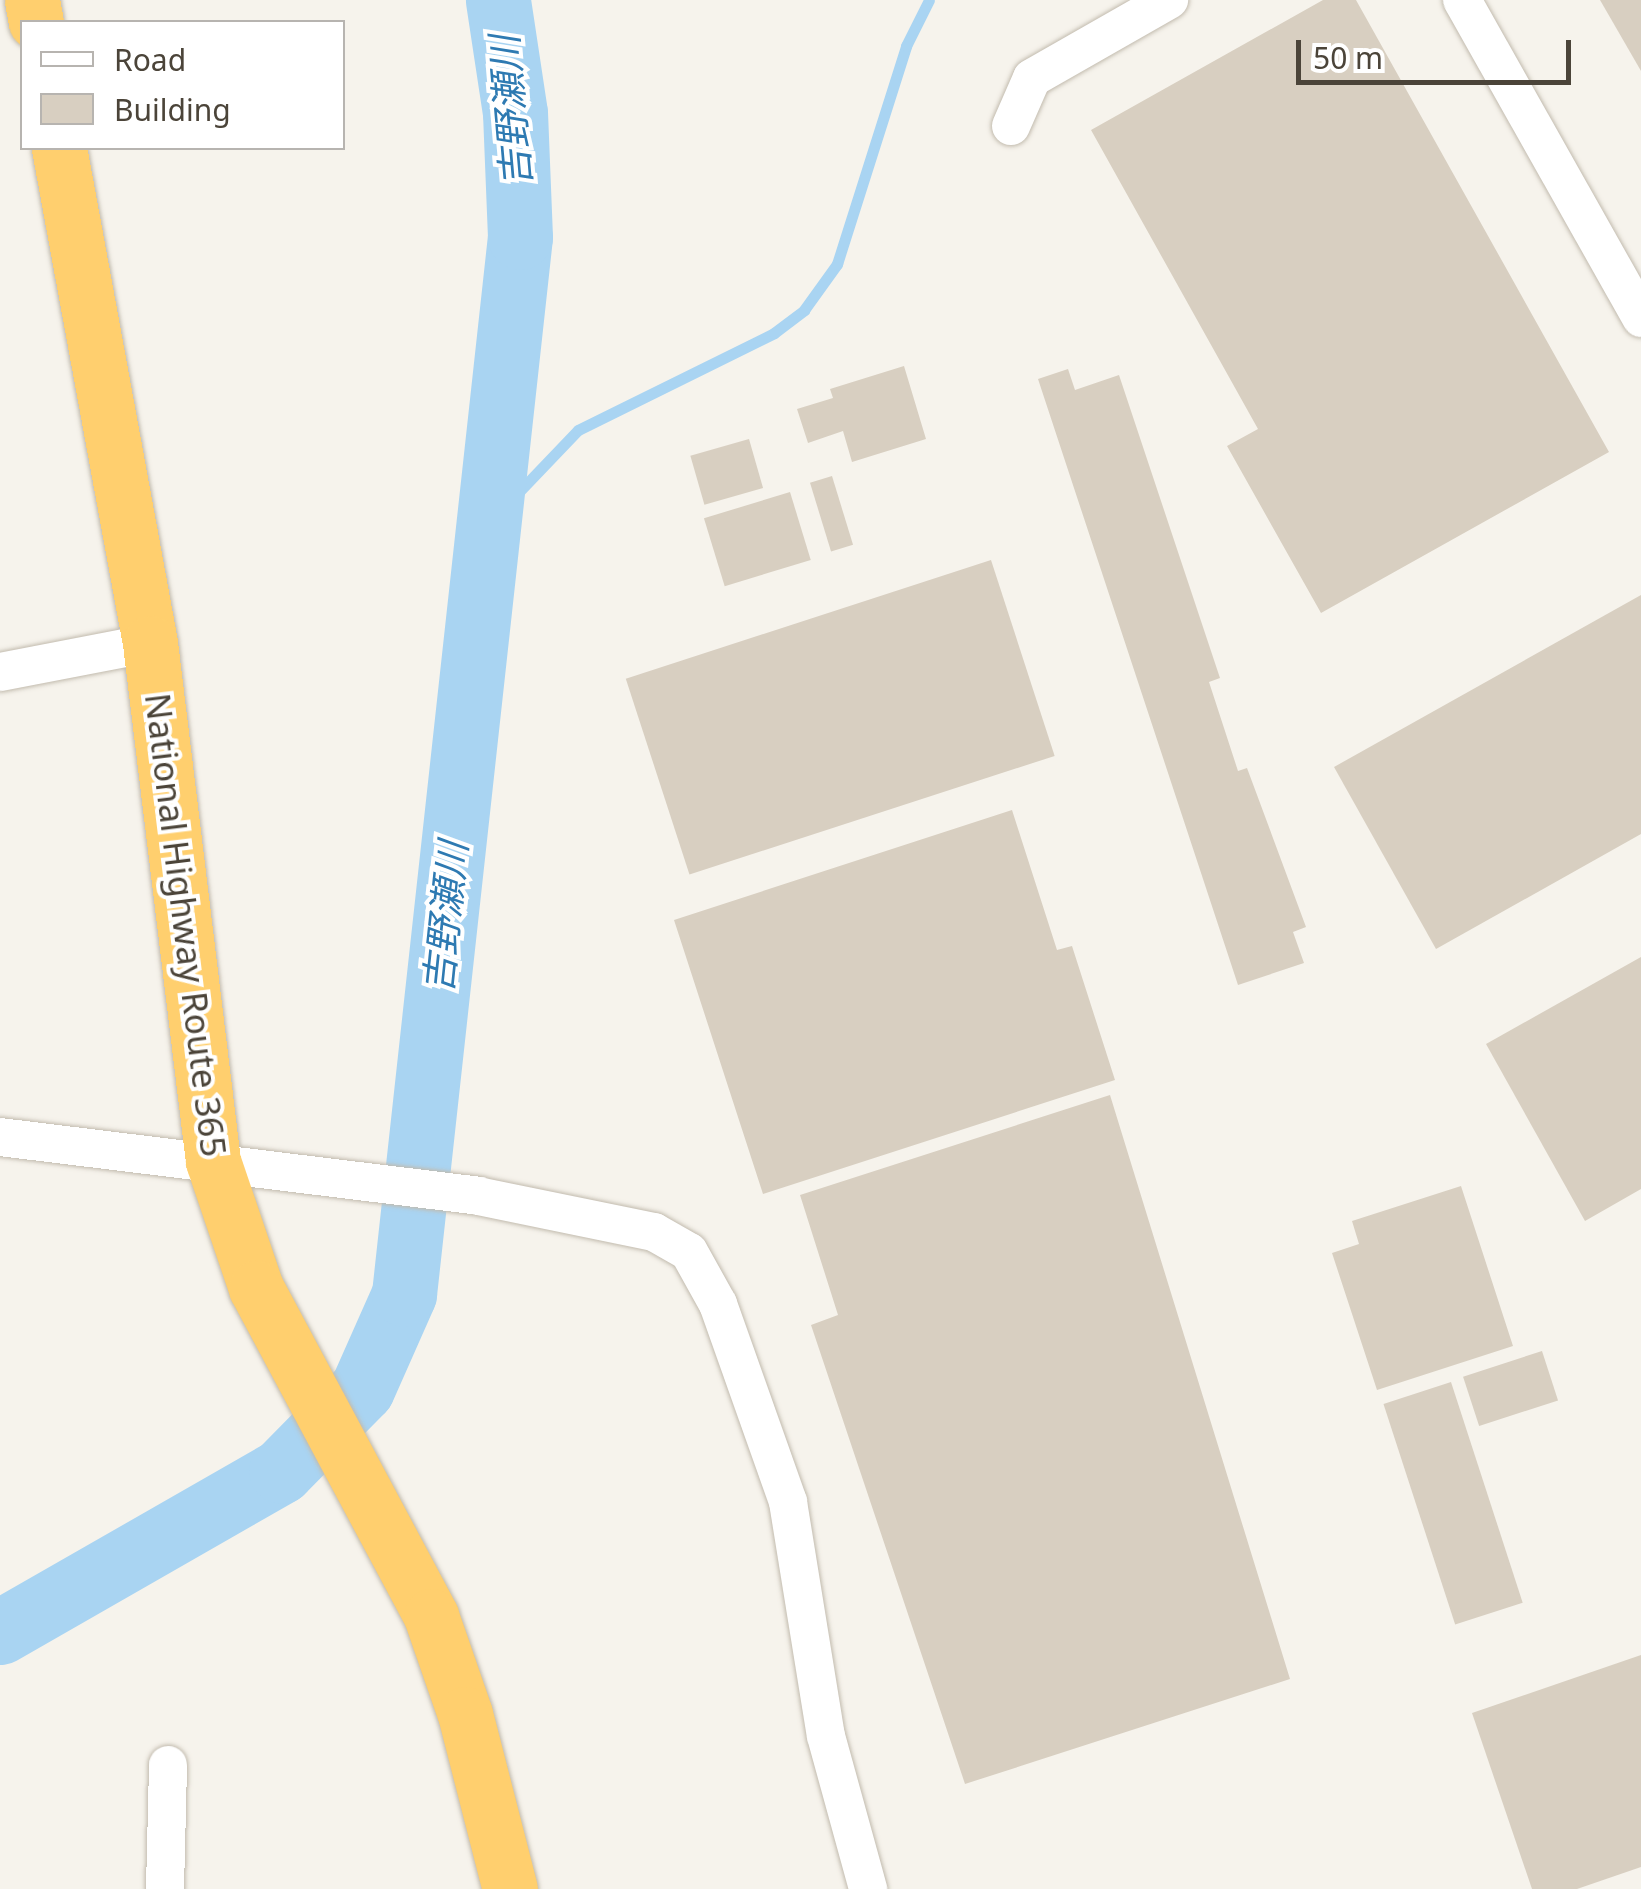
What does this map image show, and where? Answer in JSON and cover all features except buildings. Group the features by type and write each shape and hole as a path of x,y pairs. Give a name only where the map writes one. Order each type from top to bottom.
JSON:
{"highway":[{"name":"National Highway Route 365","path":"59,150 150,643 213,1161 256,1288 431,1616 465,1714 510,1889"}],"street":[{"path":"1011,126 1032,78 1169,0"},
{"path":"1462,0 1641,318"},
{"path":"0,672 150,643"},
{"path":"0,1137 478,1196 654,1232 689,1252 761,1414 788,1502 826,1736 868,1889"},
{"path":"165,1889 168,1765"}],"waterway":[{"name":"吉野瀬川","path":"0,1632 281,1471 362,1389 404,1294 520,237 515,113 498,0"},
{"path":"490,522 578,430 774,333 804,310 837,264 906,46 929,0"}]}
